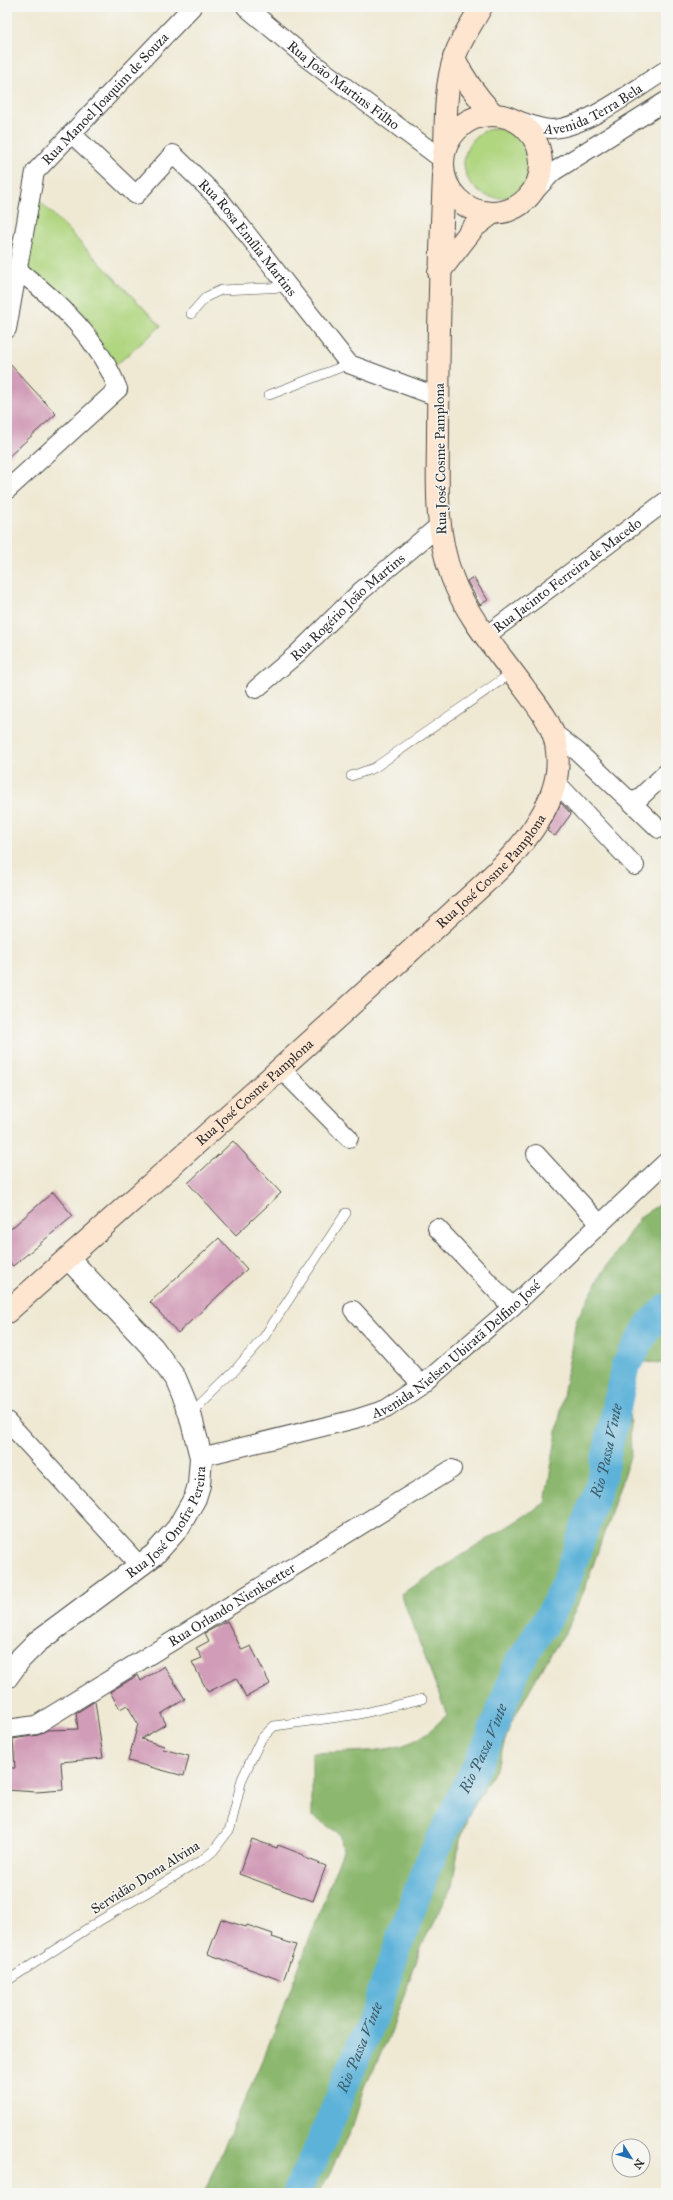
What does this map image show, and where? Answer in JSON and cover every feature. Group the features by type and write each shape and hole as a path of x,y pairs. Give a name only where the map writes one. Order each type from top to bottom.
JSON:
{"main road":[{"name":"Rua José Cosme Pamplona","path":"7,1312 281,1069 489,879 529,834 541,817 556,782 558,759 554,733 542,712 487,635 453,580 443,552 440,525 438,397 439,272 446,103 454,58 481,7"},
{"path":"454,58 463,78 474,94 493,114"},
{"path":"493,114 515,119 530,131 540,148 541,172 532,194 520,204 506,212 491,214 475,210 461,203 450,190 444,161 452,134 464,123 478,116 493,114"},
{"path":"439,272 474,227 491,214"}],"street":[{"name":"Rua Manoel Joaquim de Souza","path":"18,270 36,172 192,7"},
{"name":"Rua João Martins Filho","path":"246,7 309,60 444,161"},
{"name":"Avenida Terra Bela","path":"515,119 539,128 570,126 589,118 666,70"},
{"name":"Avenida Terra Bela","path":"532,194 553,172 666,101"},
{"name":"Rua Rosa Emília Martins","path":"72,134 136,195 173,154 220,201 349,364"},
{"path":"7,329 18,270 69,314 104,359 118,389 7,490"},
{"path":"349,364 438,397"},
{"name":"Rua Jacinto Ferreira de Macedo","path":"487,635 666,501"},
{"name":"Rua Rogério João Martins","path":"256,689 298,653 361,590 440,525"},
{"path":"554,733 578,752 659,830"},
{"path":"633,804 666,773"},
{"path":"556,782 635,866"},
{"path":"281,1069 348,1138"},
{"path":"536,1154 600,1224"},
{"name":"Avenida Nielsen Ubiratã Delfino José","path":"201,1457 355,1420 386,1409 422,1385 512,1307 666,1162"},
{"path":"437,1228 512,1307"},
{"name":"Rua José Onofre Pereira","path":"8,1671 37,1642 140,1566 164,1544 189,1511 200,1485 201,1457 190,1414 182,1392 165,1363 126,1318 68,1258"},
{"path":"353,1310 422,1385"},
{"path":"7,1421 140,1566"},
{"name":"Rua Orlando Nienkoetter","path":"7,1729 36,1725 452,1469"}],"lane":[{"path":"192,314 206,297 221,290 288,287"},
{"path":"269,395 349,364"},
{"path":"351,776 374,768 513,672"},
{"path":"190,1414 235,1370 279,1318 346,1213"},
{"name":"Servidão Dona Alvina","path":"7,1982 100,1921 202,1860 213,1851 230,1829 242,1779 261,1739 274,1726 360,1714 422,1699"}],"green space":[{"path":"499,128 512,131 524,138 531,150 534,163 531,176 524,188 512,195 499,198 486,195 474,188 467,176 464,163 467,150 474,138 486,131"},
{"path":"38,199 161,326 116,365 25,266"},
{"path":"666,1200 666,1363 644,1362 630,1379 629,1403 631,1454 586,1586 567,1630 543,1666 510,1725 497,1766 468,1816 460,1840 452,1886 423,1943 389,2037 365,2087 352,2128 320,2193 204,2193 276,2028 343,1850 340,1834 312,1816 312,1753 368,1751 397,1747 410,1743 421,1737 447,1715 401,1594 545,1503 576,1320 602,1274 641,1216"}],"building":[{"path":"7,361 56,414 7,458"},
{"path":"473,577 488,600 480,605 467,581"},
{"path":"561,803 571,814 555,836 547,831"},
{"path":"233,1141 281,1193 236,1235 188,1183"},
{"path":"53,1192 73,1216 13,1266 7,1259 7,1232"},
{"path":"219,1238 247,1269 178,1333 150,1302"},
{"path":"227,1621 242,1650 251,1646 270,1684 246,1697 236,1678 208,1692 192,1662 202,1658 196,1648 209,1641 205,1633"},
{"path":"164,1666 185,1699 161,1714 166,1724 141,1739 164,1746 163,1749 189,1756 184,1776 128,1761 138,1724 127,1705 120,1709 110,1692 138,1675 141,1681"},
{"path":"95,1701 103,1758 61,1762 63,1790 36,1792 7,1790 7,1768 15,1768 13,1739 38,1735 47,1730 78,1729 76,1713"},
{"path":"252,1839 277,1848 278,1845 304,1855 303,1857 326,1866 313,1901 239,1874"},
{"path":"221,1919 246,1927 247,1925 273,1934 272,1937 296,1945 283,1981 208,1954"}],"waterway":[{"name":"Rio Passa Vinte","path":"296,2193 319,2147 375,2011 426,1869 489,1740 518,1665 551,1613 568,1577 602,1477 625,1367 649,1325 666,1308"}]}
